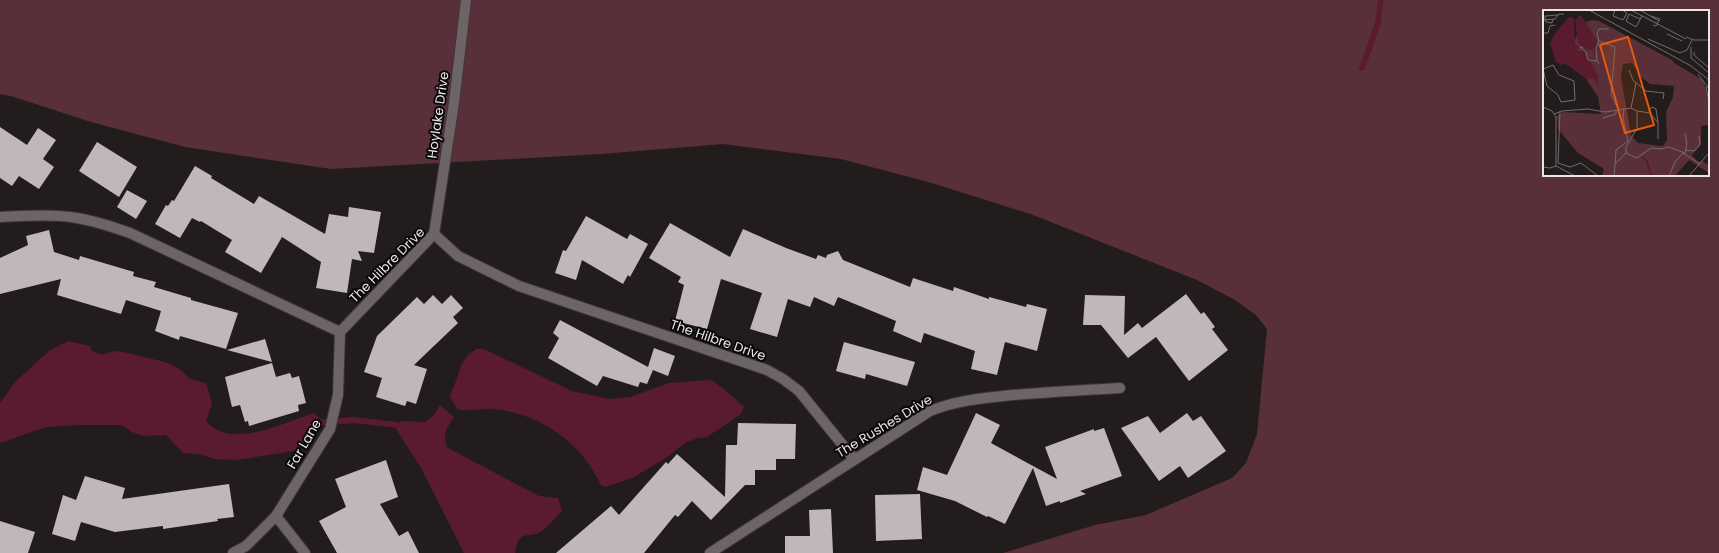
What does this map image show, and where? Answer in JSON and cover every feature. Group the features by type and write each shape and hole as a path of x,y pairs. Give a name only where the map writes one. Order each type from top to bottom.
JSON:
{"street":[{"name":"Hoylake Drive","path":"434,234 454,103 466,0"},
{"path":"0,217 48,216 76,218 101,223 130,233 340,332"},
{"name":"The Hilbre Drive","path":"340,332 434,234 458,256 519,286 766,370 783,379 799,391 854,459"},
{"name":"Far Lane","path":"233,553 246,546 276,516 330,429 336,409 338,395 340,332"},
{"name":"The Rushes Drive","path":"710,553 930,411 947,404 969,399 1058,391 1120,388"},
{"path":"276,516 305,553"}],"shaded area":[{"path":"0,0 1719,0 1719,553 1003,553 1095,525 1146,515 1232,478 1246,463 1257,434 1267,329 1256,315 1235,300 1197,280 1033,215 932,183 841,159 723,144 601,154 331,169 185,147 91,122 11,96 0,94"},
{"path":"68,341 90,346 91,350 99,354 119,351 165,362 178,368 190,379 206,383 212,403 206,421 217,430 229,434 258,432 314,413 319,417 316,429 306,442 294,451 237,460 215,459 199,454 183,453 166,435 144,436 134,433 121,425 46,427 0,443 0,403 16,381 49,351"},
{"path":"477,349 484,349 572,391 609,399 630,397 669,383 711,380 724,389 744,407 741,414 707,437 697,438 685,443 666,458 632,478 605,487 601,485 583,456 558,433 543,424 527,417 493,409 457,409 450,396 451,392 464,359 471,352"},
{"path":"440,405 454,417 447,428 445,436 448,448 539,496 558,498 562,510 561,512 543,530 538,533 522,537 519,540 515,553 464,553 421,468 396,429 397,425 402,421 425,422 433,416"}],"building":[{"path":"0,127 27,145 38,128 56,140 43,159 54,167 39,189 19,176 12,186 0,178"},
{"path":"97,142 137,167 119,197 79,171"},
{"path":"195,166 212,176 211,178 254,204 259,196 325,234 329,214 348,217 349,207 381,212 374,253 358,251 362,261 352,259 347,293 316,288 321,262 282,237 261,273 225,252 232,240 201,221 200,222 192,218 180,238 155,224 166,205 168,206 172,200 174,201"},
{"path":"127,190 147,201 136,219 117,207"},
{"path":"586,216 627,239 630,234 648,244 630,277 628,275 623,284 582,260 576,280 555,273 563,250 566,251"},
{"path":"670,223 730,257 743,229 786,248 816,259 818,255 826,258 827,255 838,251 843,260 910,287 913,278 953,291 954,287 989,299 989,297 1026,307 1027,304 1047,309 1037,351 1005,342 997,375 971,369 975,351 924,333 921,343 893,331 896,321 838,297 834,306 814,297 810,307 788,299 777,337 750,329 762,293 721,279 707,329 675,321 684,285 678,282 681,277 649,258"},
{"path":"49,230 54,252 79,260 80,256 134,272 133,276 156,282 154,287 191,298 191,300 238,313 226,349 180,336 179,340 155,331 161,311 126,300 121,314 57,295 61,279 0,294 0,258 28,245 26,236"},
{"path":"1186,294 1201,314 1204,312 1215,327 1212,329 1228,350 1189,381 1156,337 1128,358 1101,325 1083,325 1085,295 1125,296 1124,335 1138,323 1142,328"},
{"path":"433,295 442,304 451,295 463,308 453,317 458,323 414,365 427,369 416,404 407,401 405,406 376,397 382,378 364,372 377,336 417,297 424,304"},
{"path":"560,320 648,367 654,348 675,356 668,376 653,370 647,384 640,382 638,387 603,376 597,386 548,358 559,338 553,333"},
{"path":"265,339 272,362 227,350"},
{"path":"844,342 915,362 907,386 866,374 865,379 836,371"},
{"path":"272,363 276,377 290,373 292,378 299,376 306,403 298,405 299,411 249,426 248,421 245,422 240,405 232,407 225,377"},
{"path":"976,413 1000,425 991,443 1057,479 1045,447 1094,429 1094,431 1104,428 1122,476 1080,491 1086,494 1046,506 1033,468 1005,524 955,501 917,490 923,467 947,475"},
{"path":"1187,413 1193,421 1201,416 1226,451 1188,478 1180,466 1159,481 1121,428 1148,416 1160,433"},
{"path":"738,423 796,424 795,459 776,459 776,470 755,470 755,485 745,485 711,520 692,501 678,517 675,515 644,553 556,553 611,506 619,515 666,462 668,464 677,454 725,497 726,445 737,445"},
{"path":"386,460 398,497 380,504 399,536 408,531 419,553 337,553 319,521 346,507 335,479"},
{"path":"85,476 125,488 122,499 229,484 234,517 217,519 218,521 163,529 163,526 115,532 81,522 75,541 52,534 63,495 76,500"},
{"path":"920,494 922,539 876,541 875,495"},
{"path":"831,509 833,553 785,553 785,536 810,536 809,510"},
{"path":"0,521 35,532 28,553 0,553"}],"waterway":[{"path":"1362,68 1378,23 1381,0"},
{"path":"317,423 354,420 397,425"}]}
